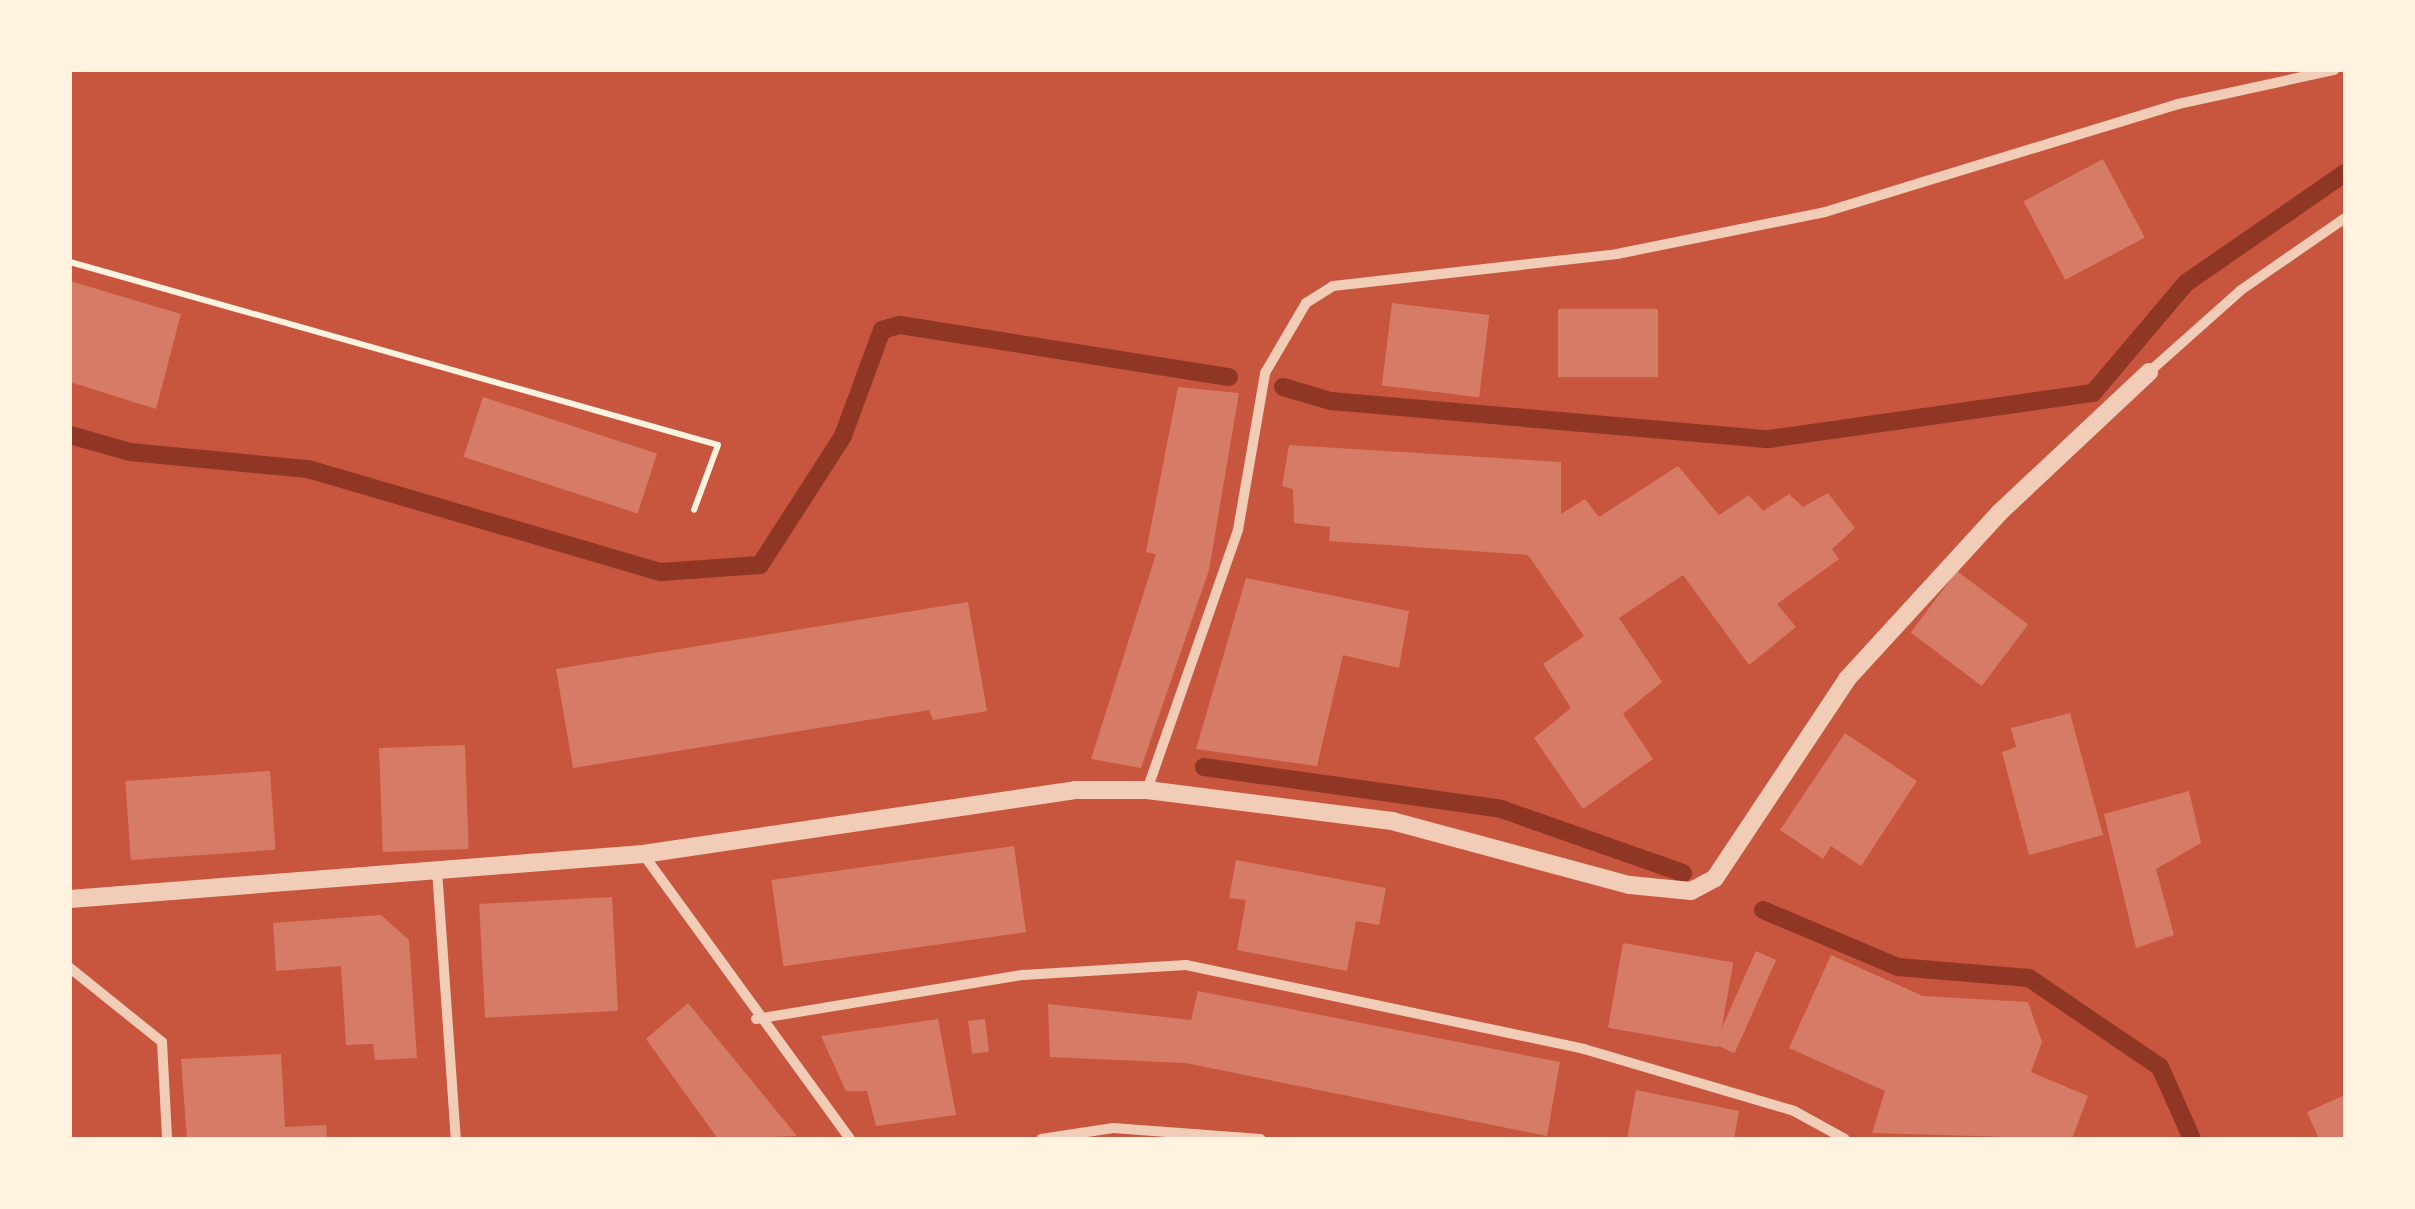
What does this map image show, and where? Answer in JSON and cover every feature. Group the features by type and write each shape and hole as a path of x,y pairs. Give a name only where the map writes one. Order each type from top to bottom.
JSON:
{"street":[{"path":"1146,790 1238,530 1265,373 1306,304 1332,286 1617,254 1826,212 2178,104 2334,70"},
{"path":"70,899 642,854 1076,790 1146,790 1392,820 1656,891 1703,888 1847,679 1999,513 2241,290 2345,218"},
{"path":"642,854 756,1020 850,1139"},
{"path":"437,870 456,1139"},
{"path":"756,1020 1023,975 1186,965 1584,1049 1794,1111 1845,1139"},
{"path":"70,968 162,1042 167,1139"},
{"path":"1041,1139 1113,1128 1261,1139"}],"path":[{"path":"70,262 718,445 694,510"}],"building":[{"path":"2103,159 2145,238 2065,280 2024,201"},
{"path":"70,281 181,314 156,409 70,382"},
{"path":"1392,303 1489,315 1479,397 1382,385"},
{"path":"1558,309 1658,309 1658,377 1558,377"},
{"path":"1178,387 1239,393 1209,570 1141,768 1091,759 1156,554 1146,552"},
{"path":"483,397 657,454 638,513 464,457"},
{"path":"1289,445 1561,462 1561,514 1585,499 1599,517 1678,466 1719,515 1749,495 1763,511 1789,494 1803,507 1828,493 1855,528 1832,549 1839,559 1777,604 1796,627 1749,665 1683,575 1619,618 1662,682 1623,714 1653,759 1583,809 1534,738 1571,708 1543,664 1584,636 1528,555 1329,541 1330,527 1294,523 1293,489 1282,486"},
{"path":"1957,571 2028,625 1982,686 1911,632"},
{"path":"1246,578 1409,611 1399,668 1343,655 1317,766 1196,749"},
{"path":"968,602 987,711 933,720 929,710 573,768 556,669"},
{"path":"2070,713 2103,835 2029,855 2002,752 2016,747 2011,728"},
{"path":"1845,733 1917,781 1861,866 1831,846 1823,859 1780,830"},
{"path":"465,745 469,849 383,852 379,748"},
{"path":"270,771 276,850 131,860 125,781"},
{"path":"2189,791 2201,843 2156,869 2174,935 2136,948 2104,814"},
{"path":"1014,846 1026,932 783,966 771,880"},
{"path":"1236,860 1386,888 1379,925 1356,921 1347,971 1237,950 1246,900 1229,898"},
{"path":"612,897 618,1011 485,1018 479,904"},
{"path":"381,915 409,940 417,1058 375,1060 373,1044 346,1045 341,966 276,971 273,923"},
{"path":"1623,943 1733,962 1718,1047 1608,1028"},
{"path":"1756,951 1776,960 1735,1053 1715,1044"},
{"path":"1831,955 1923,996 2028,1002 2042,1042 2031,1072 2088,1096 2072,1139 1872,1133 1885,1091 1789,1048"},
{"path":"1198,991 1560,1062 1547,1136 1185,1063 1050,1057 1048,1004 1191,1020"},
{"path":"688,1003 797,1136 718,1139 646,1039"},
{"path":"938,1019 956,1115 876,1126 867,1091 846,1091 821,1036"},
{"path":"985,1019 989,1052 972,1054 968,1021"},
{"path":"281,1054 285,1127 326,1125 327,1139 187,1139 181,1059"},
{"path":"1636,1090 1739,1111 1734,1139 1627,1139"},
{"path":"2345,1095 2345,1139 2319,1139 2307,1112"}],"waterway":[{"path":"1283,387 1331,401 1769,439 2093,393 2186,283 2345,173"},
{"path":"70,435 130,452 308,469 661,572 760,565 843,436 882,330 900,325 1229,377"},
{"path":"1204,767 1501,809 1683,873"},
{"path":"1763,910 1898,967 2029,978 2160,1067 2192,1139"}]}
